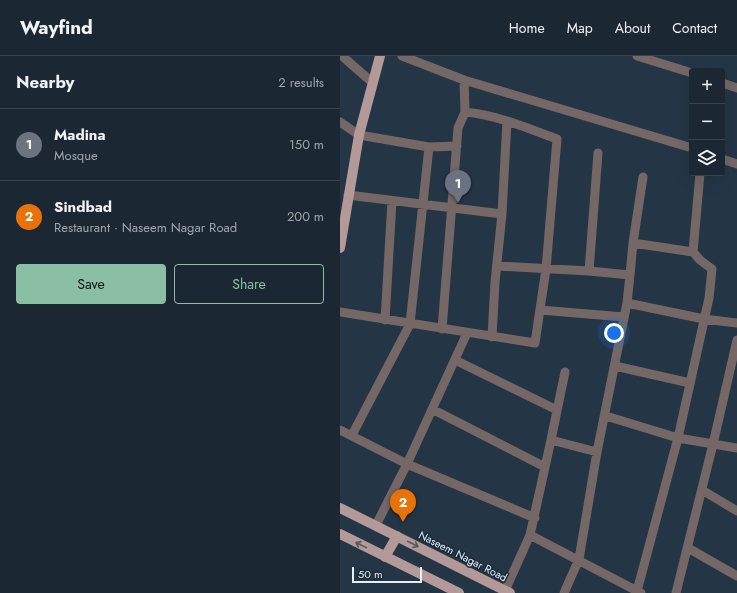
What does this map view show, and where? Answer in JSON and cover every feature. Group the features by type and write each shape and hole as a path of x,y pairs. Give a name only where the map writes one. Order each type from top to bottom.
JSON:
{"main road":[{"path":"340,248 359,135 380,56"},
{"name":"Naseem Nagar Road","path":"340,508 506,592"},
{"path":"340,534 458,593"},
{"path":"385,557 397,536"}],"street":[{"path":"342,56 373,83"},
{"path":"402,56 464,80 689,147"},
{"path":"637,56 689,72"},
{"path":"442,329 458,128 465,112 464,80"},
{"path":"725,84 737,88"},
{"path":"340,312 535,343 546,269 557,139 507,121 465,112"},
{"path":"492,337 502,214 507,121"},
{"path":"340,122 359,135 429,147 457,146"},
{"path":"352,436 410,324 429,147"},
{"path":"589,270 598,153"},
{"path":"725,160 737,164"},
{"path":"693,252 700,176"},
{"path":"564,593 579,559 597,452 606,416 627,302 633,243 643,177"},
{"path":"348,195 392,202 502,214"},
{"path":"385,320 392,202"},
{"path":"530,535 579,559 639,592 678,438 709,298 712,269 700,260 693,252 633,243"},
{"path":"497,266 589,270 630,275"},
{"path":"627,302 704,319 737,323"},
{"path":"540,310 624,316"},
{"path":"376,525 407,464 467,333"},
{"path":"676,593 737,340"},
{"path":"455,360 557,410"},
{"path":"615,366 690,384"},
{"path":"506,592 530,535 535,518 565,372"},
{"path":"432,409 545,467"},
{"path":"606,416 678,438 737,448"},
{"path":"340,430 407,464 535,518"},
{"path":"551,440 597,452"},
{"path":"702,490 737,511"},
{"path":"688,548 737,576"}],"place":[{"name":"Madina","path":"458,203"},
{"name":"Sindbad","path":"403,522"}]}
